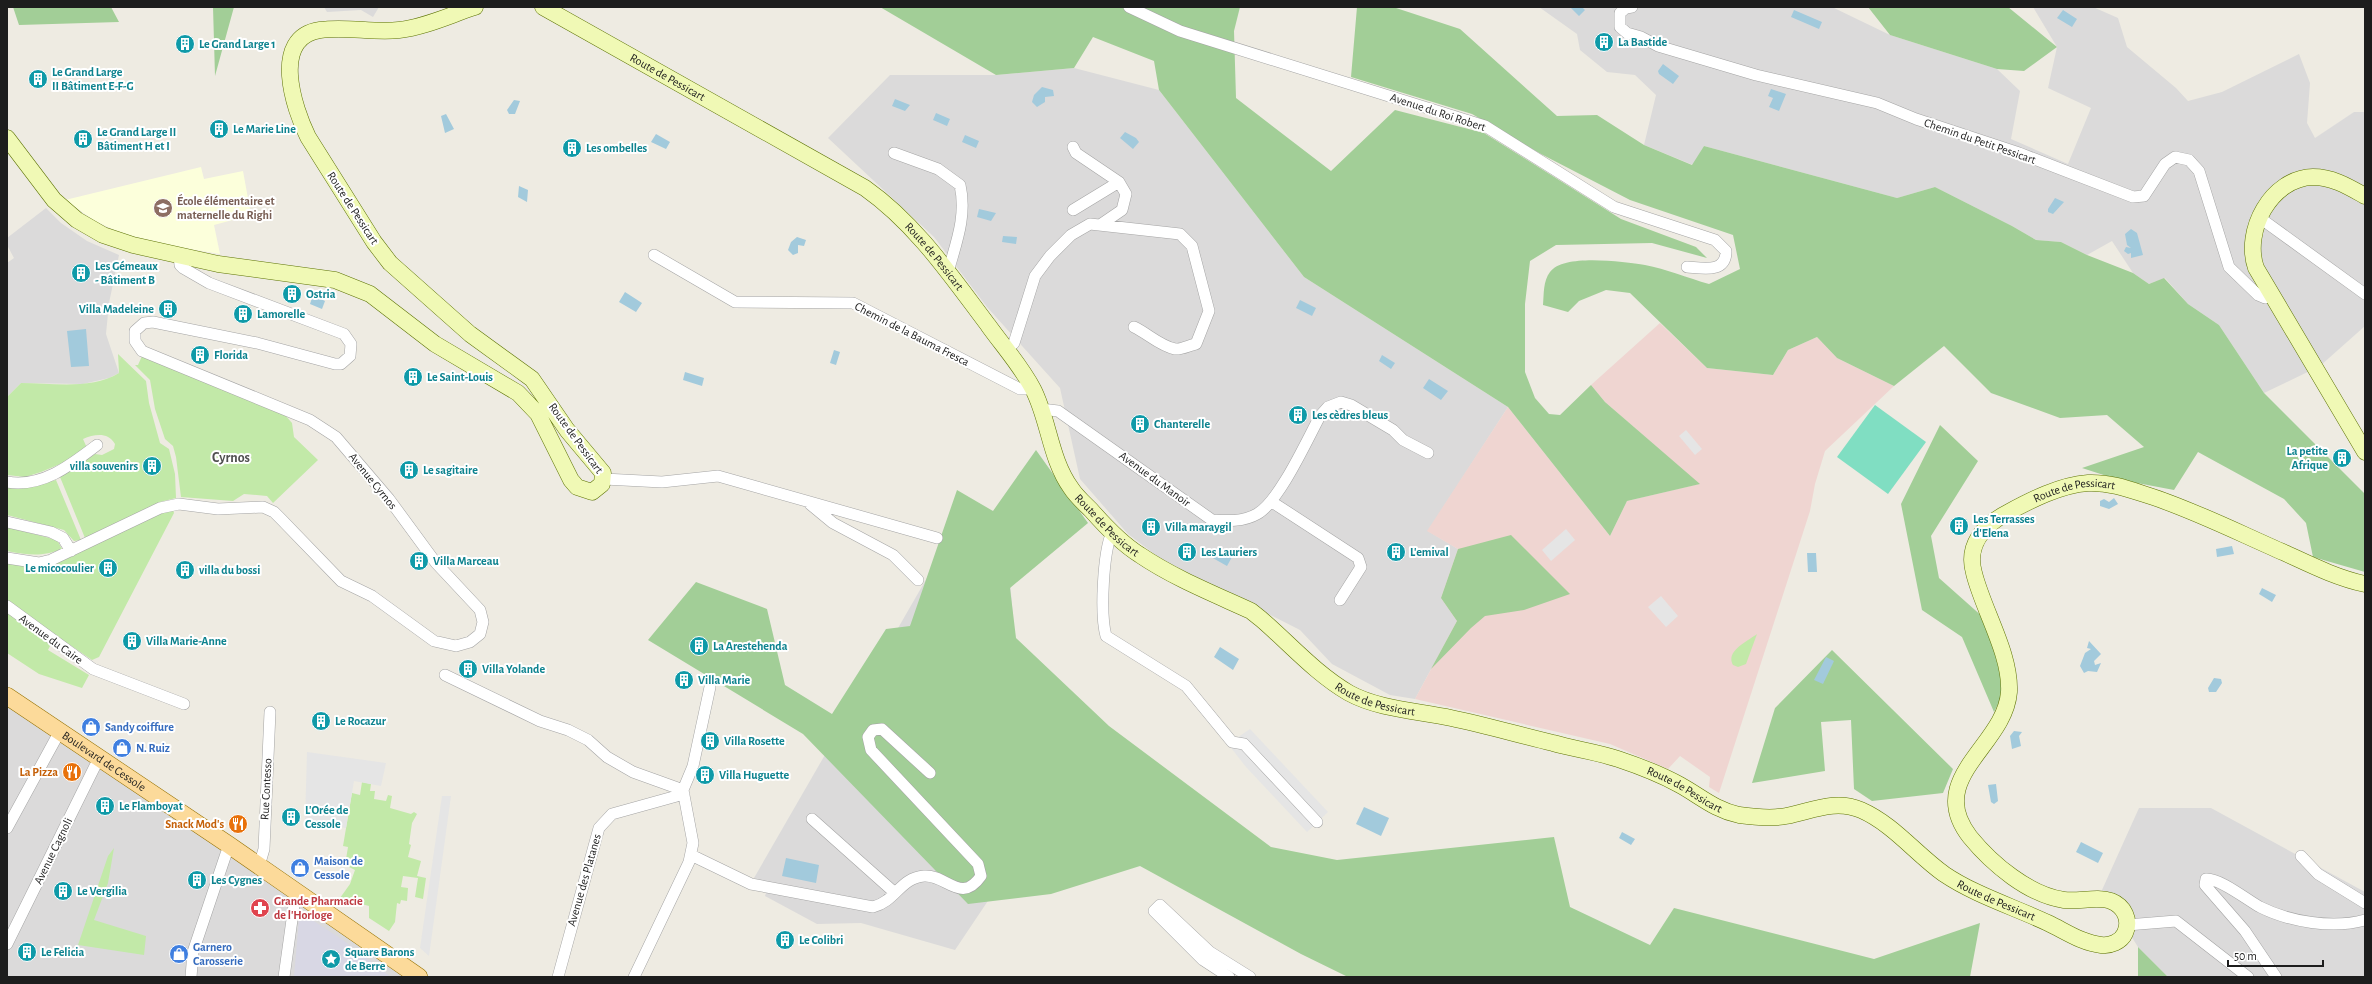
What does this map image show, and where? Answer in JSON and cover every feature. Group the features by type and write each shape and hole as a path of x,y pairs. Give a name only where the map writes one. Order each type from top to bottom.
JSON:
{"main road":[{"name":"Boulevard de Cessole","path":"7,697 229,845 419,977"}],"street":[{"name":"Route de Pessicart","path":"7,138 54,200 77,220 114,240 218,264 335,280 370,294 435,344 518,393 538,414 571,480 577,487 592,492 602,484 604,479 599,467 567,430 532,378 470,334 390,263 374,242 317,152 302,123 289,76 289,64 292,52 308,33 332,29 400,30 475,7"},
{"name":"Route de Pessicart","path":"543,7 865,188 903,218 948,272 1006,350 1033,390 1041,409 1064,478 1071,489 1112,532 1139,555 1158,566 1251,611 1325,676 1355,696 1396,708 1486,725 1613,757 1683,786 1707,803 1734,814 1766,818 1782,817 1825,806 1850,806 1878,820 1950,878 2078,938 2103,945 2112,944 2125,933 2127,925 2123,910 2110,901 2067,901 2040,893 1991,858 1971,838 1959,815 1956,803 1957,790 1967,766 1997,726 2005,711 2008,698 2007,671 1973,571 1973,545 1980,534 2001,516 2048,494 2071,486 2104,483 2119,486 2172,504 2330,574 2365,584"},
{"name":"Avenue du Roi Robert","path":"1129,7 1180,31 1485,126 1614,207 1714,240 1726,251 1726,258 1721,265 1713,269 1687,267"},
{"name":"Chemin du Petit Pessicart","path":"1632,7 1626,8 1620,13 1620,27 1627,33 1658,46 1756,75 1877,103 1916,119 2019,153 2133,197 2144,196 2165,164 2175,157 2189,160 2199,171 2229,266 2258,295 2265,298 2271,296"},
{"path":"1073,147 1076,153 1118,182 1126,194 1122,210 1100,225"},
{"path":"894,153 938,169 960,185 964,200 962,224 948,272"},
{"path":"2365,196 2341,183 2326,178 2300,179 2288,184 2277,192 2260,218 2253,239 2252,258 2271,296 2365,452"},
{"path":"1073,210 1118,182"},
{"path":"2260,218 2365,294"},
{"path":"1006,350 1014,344 1035,276 1050,256 1071,235 1090,224 1180,234 1192,246 1209,311 1196,344 1176,349 1153,339 1146,333 1134,327"},
{"name":"Chemin de la Bauma Fresca","path":"654,255 735,302 853,302 1020,389 1033,390"},
{"name":"Avenue Cyrnos","path":"7,558 40,563 51,560 166,506 179,504 218,509 263,508 274,512 341,581 372,596 434,641 447,645 467,643 474,640 481,630 483,618 480,610 436,563 389,499 336,437 310,420 171,364 139,348 134,338 135,331 144,323 153,322 257,343 335,364 341,364 350,356 351,344 344,334 209,283 183,268 180,264 179,256"},
{"name":"Avenue du Manoir","path":"1041,409 1058,411 1212,520 1239,520 1257,514 1272,502 1320,416 1328,407 1341,402 1351,405 1381,422 1393,430 1403,440 1428,453"},
{"path":"7,482 31,482 45,478 81,457 97,445"},
{"path":"604,479 662,482 718,476 937,538"},
{"path":"807,502 833,523 893,554 918,580"},
{"path":"1272,502 1358,558 1360,568 1340,600"},
{"path":"7,522 51,532 63,538 71,551"},
{"path":"1112,532 1106,557 1103,625 1106,636 1186,686 1232,742 1244,744 1317,822"},
{"name":"Avenue du Caire","path":"7,606 96,671 184,704"},
{"path":"445,675 540,721 568,730 588,740 607,757 633,772 684,792"},
{"path":"634,977 691,855 693,843 684,792 693,766 710,687"},
{"name":"Rue Contesso","path":"259,866 264,849 270,712"},
{"path":"691,855 751,884 768,889 873,907 882,905 911,877 926,875 964,889 974,886 981,876 978,864 872,750 868,737 873,730 882,729 930,773"},
{"path":"7,828 60,731"},
{"name":"Avenue Cagnoli","path":"7,944 99,758"},
{"name":"Avenue des Platanes","path":"558,977 599,828 612,814 684,792"},
{"path":"812,819 895,893"},
{"path":"191,977 193,952 229,845"},
{"path":"2300,856 2318,874 2365,904"},
{"path":"2276,977 2245,931 2205,885 2206,879 2216,881 2261,908 2296,919 2337,925 2365,920"},
{"path":"284,977 296,891"},
{"path":"1229,977 1203,960 1154,911 1160,905 1210,952 1250,977"},
{"path":"2127,925 2176,920 2248,977"}],"shaded area":[{"path":"324,7 379,7 373,17 361,10 327,12"},
{"path":"1539,7 1832,7 1890,35 1997,69 2020,91 2011,139 2068,164 2091,108 2048,88 2057,47 2033,7 2093,7 2118,18 2127,47 2176,88 2188,101 2222,92 2299,54 2310,83 2307,123 2315,138 2354,112 2365,112 2365,326 2320,366 2264,393 2219,325 2188,304 2165,278 2149,284 2133,273 2112,241 2087,255 2061,242 2036,240 2012,226 1935,187 1897,198 1704,146 1693,165 1644,145 1656,95 1635,75 1607,72 1580,50 1577,34"},
{"path":"1074,68 1159,90 1304,277 1508,407 1428,531 1458,549 1441,598 1457,621 1415,699 1390,695 1332,664 1300,630 1161,559 1128,534 1080,479 1060,388 987,307 934,237 828,138 890,75 996,75"},
{"name":"École élémentaire et maternelle du Righi","path":"201,167 204,179 243,171 251,215 214,225 220,254 171,246 121,233 95,221 65,200"},
{"path":"46,208 61,223 87,241 119,255 109,303 106,334 119,373 109,378 83,384 21,383 7,397 7,263 14,258 7,245 7,238"},
{"path":"1660,323 1707,368 1773,375 1788,350 1817,337 1837,358 1894,386 1825,451 1815,484 1810,511 1719,793 1709,787 1710,777 1680,756 1668,769 1610,744 1415,699 1457,621 1441,598 1458,549 1427,531 1508,407 1610,536 1627,501 1699,484 1605,402 1591,385"},
{"path":"1686,430 1702,449 1695,455 1679,436"},
{"path":"1566,529 1575,540 1551,561 1542,550"},
{"path":"943,550 1009,568 1020,706 1036,829 955,950 861,923 817,924 765,896 769,883 754,878"},
{"path":"1661,596 1678,616 1666,627 1648,607"},
{"path":"7,704 425,977 7,977"},
{"path":"1250,729 1328,812 1307,832 1246,767 1228,744"},
{"path":"307,752 386,763 381,786 354,781 346,828 305,822"},
{"path":"442,796 451,796 429,956 420,948"},
{"path":"2139,808 2211,808 2365,892 2365,977 2168,977 2138,947 2102,890"},
{"name":"Square Barons de Berre","path":"306,916 343,940 391,977 294,977 299,919"}],"green space":[{"path":"13,7 111,7 119,22 19,25"},
{"path":"213,7 234,7 215,76"},
{"path":"880,7 1240,7 1234,31 1236,98 1331,171 1395,110 1484,133 1621,219 1696,247 1707,258 1652,243 1556,245 1530,261 1525,304 1525,372 1535,398 1549,414 1560,415 1591,385 1605,402 1700,484 1627,501 1610,536 1508,407 1304,277 1159,90 1154,61 1093,37 1074,68 996,75"},
{"path":"1357,7 1393,7 1460,29 1557,116 1597,115 1644,145 1692,165 1704,146 1897,198 1935,187 2012,226 2036,240 2061,242 2087,255 2133,273 2149,284 2164,278 2188,304 2219,325 2264,393 2365,494 2365,572 2313,557 2306,523 2284,499 2198,452 2174,490 2116,479 2082,468 2144,447 2107,415 2060,418 1991,393 1944,346 1894,386 1837,358 1817,337 1788,350 1773,375 1707,368 1630,293 1606,290 1579,301 1568,312 1543,305 1545,283 1550,272 1557,266 1568,262 1595,260 1645,265 1709,284 1740,269 1733,235 1630,200 1541,154 1472,114 1351,77"},
{"path":"1868,7 2008,7 2057,47 2024,71 1997,69 1890,35"},
{"path":"118,354 146,381 149,403 160,443 169,449 175,474 176,498 160,502 85,538 60,477 95,454 102,455 114,449 115,444 109,437 97,435 88,437 83,439 87,448 70,460 25,477 7,475 7,397 21,383 84,384 108,378 119,373"},
{"path":"142,356 285,415 292,423 294,437 318,460 273,503 267,496 244,494 233,501 181,497 176,457 173,446 165,439 155,409 150,380 135,365 138,365"},
{"path":"1875,405 1926,442 1888,494 1837,457"},
{"path":"1940,425 1978,461 1931,536 1939,578 1984,618 2007,687 1994,712 1962,637 1922,610 1901,504"},
{"path":"1036,450 1088,523 1010,588 1016,638 1109,726 1271,847 1337,860 1554,837 1570,907 1650,945 1674,908 1874,959 1980,923 1970,977 1348,977 1301,954 1140,866 1051,894 968,904 803,734 648,640 696,582 767,609 785,685 832,714 886,629 910,626 957,490 993,511"},
{"path":"56,480 81,540 74,541 64,530 7,515 7,487 25,487"},
{"path":"173,510 174,513 99,657 92,660 7,602 7,563 39,567 51,566 165,511"},
{"path":"7,527 57,540 62,549 55,552 41,554 22,554 7,551"},
{"path":"1511,535 1570,594 1524,610 1485,616 1471,628 1431,669 1457,621 1441,598 1458,549"},
{"path":"7,611 52,642 48,650 89,675 82,688 39,674 7,653"},
{"path":"1757,634 1746,664 1738,667 1733,665 1731,660 1735,651 1743,643"},
{"path":"1832,650 1953,769 1943,793 1872,801 1854,789 1851,720 1821,722 1825,771 1752,783 1775,708"},
{"path":"362,782 371,784 370,791 375,791 374,799 386,801 388,795 392,796 390,808 411,814 414,812 417,814 412,823 409,844 411,845 408,857 421,861 417,876 426,878 423,899 415,897 418,878 403,876 401,887 408,888 407,901 401,900 400,904 397,903 395,922 389,931 369,918 369,906 340,898 350,884 355,870 345,865 348,847 343,846 352,793 360,795"},
{"path":"114,848 108,883 94,920 146,936 144,955 78,945 108,856"},
{"path":"2138,947 2168,977 2138,977"}],"water":[{"path":"1570,7 1582,7 1585,10 1579,16"},
{"path":"1794,10 1822,22 1819,29 1791,17"},
{"path":"2063,10 2077,19 2072,27 2057,18"},
{"path":"1663,64 1679,76 1673,84 1659,74 1658,71"},
{"path":"1042,87 1053,90 1054,96 1045,97 1045,102 1037,107 1032,102 1034,95"},
{"path":"1771,89 1786,94 1779,111 1769,107 1773,98 1768,96"},
{"path":"895,99 910,105 905,111 892,106"},
{"path":"514,100 520,101 515,114 509,114 507,110"},
{"path":"936,113 950,119 947,126 933,120"},
{"path":"446,114 454,129 445,133 441,116"},
{"path":"1125,132 1136,138 1139,142 1133,149 1120,138"},
{"path":"656,134 670,142 666,149 651,142"},
{"path":"965,135 979,141 976,148 962,142"},
{"path":"519,186 528,190 527,202 518,197"},
{"path":"2055,198 2064,202 2053,214 2048,212 2048,209"},
{"path":"979,209 996,213 991,221 977,217"},
{"path":"2131,229 2137,233 2143,255 2131,258 2131,253 2128,254 2124,251 2126,247 2131,248 2127,245 2125,234"},
{"path":"1003,236 1017,237 1016,244 1002,242"},
{"path":"797,237 806,240 804,246 798,245 798,253 793,255 788,250 791,242"},
{"path":"625,292 642,303 636,312 619,302"},
{"path":"313,295 325,301 322,309 310,304"},
{"path":"1300,300 1316,308 1312,316 1296,308"},
{"path":"86,329 89,366 71,367 67,331"},
{"path":"834,350 840,352 836,365 830,363"},
{"path":"1382,355 1395,363 1391,369 1379,361"},
{"path":"685,372 704,378 702,386 683,380"},
{"path":"1429,379 1448,391 1441,400 1423,388"},
{"path":"2114,498 2118,504 2109,509 2100,506 2100,501 2104,499 2109,502"},
{"path":"2232,546 2234,554 2217,557 2216,549"},
{"path":"1216,548 1232,557 1227,566 1211,557"},
{"path":"1807,553 1816,553 1817,572 1808,572"},
{"path":"2262,588 2276,595 2272,602 2259,594"},
{"path":"2089,641 2101,654 2094,661 2095,665 2101,663 2097,672 2088,671 2084,673 2080,666 2085,653 2091,649 2087,648"},
{"path":"1220,647 1239,659 1233,670 1214,657"},
{"path":"1826,657 1834,661 1823,684 1814,680"},
{"path":"2214,678 2221,679 2222,683 2216,692 2209,692 2208,688"},
{"path":"2014,731 2022,732 2019,736 2021,746 2012,749 2010,736"},
{"path":"1996,784 1998,801 1994,804 1991,802 1988,785"},
{"path":"1364,807 1389,818 1381,836 1356,824"},
{"path":"1622,832 1635,839 1631,845 1619,838"},
{"path":"2081,842 2103,853 2098,863 2076,852"},
{"path":"786,858 819,865 816,883 782,876"}],"place":[{"name":"La Bastide","path":"1604,42"},
{"name":"Le Grand Large 1","path":"185,44"},
{"name":"Le Grand Large II Bâtiment E-F-G","path":"38,79"},
{"name":"Le Marie Line","path":"219,129"},
{"name":"Le Grand Large II Bâtiment H et I","path":"83,139"},
{"name":"Les ombelles","path":"572,148"},
{"name":"École élémentaire et maternelle du Righi","path":"163,208"},
{"name":"Les Gémeaux - Bâtiment B","path":"81,273"},
{"name":"Ostria","path":"292,294"},
{"name":"Villa Madeleine","path":"168,309"},
{"name":"Lamorelle","path":"243,314"},
{"name":"Florida","path":"200,355"},
{"name":"Le Saint-Louis","path":"413,377"},
{"name":"Les cèdres bleus","path":"1298,415"},
{"name":"Chanterelle","path":"1140,424"},
{"name":"La petite Afrique","path":"2342,458"},
{"name":"villa souvenirs","path":"152,466"},
{"name":"Le sagitaire","path":"409,470"},
{"name":"Les Terrasses d'Elena","path":"1959,526"},
{"name":"Villa maraygil","path":"1151,527"},
{"name":"Les Lauriers","path":"1187,552"},
{"name":"L'emival","path":"1396,552"},
{"name":"Villa Marceau","path":"419,561"},
{"name":"Le micocoulier","path":"108,568"},
{"name":"villa du bossi","path":"185,570"},
{"name":"Villa Marie-Anne","path":"132,641"},
{"name":"La Arestehenda","path":"699,646"},
{"name":"Villa Yolande","path":"468,669"},
{"name":"Villa Marie","path":"684,680"},
{"name":"Le Rocazur","path":"321,721"},
{"name":"Sandy coiffure","path":"91,727"},
{"name":"Villa Rosette","path":"710,741"},
{"name":"N. Ruiz","path":"122,748"},
{"name":"La Pizza","path":"72,772"},
{"name":"Villa Huguette","path":"705,775"},
{"name":"Le Flamboyat","path":"105,806"},
{"name":"L'Orée de Cessole","path":"291,817"},
{"name":"Snack Mod's","path":"238,824"},
{"name":"Maison de Cessole","path":"300,868"},
{"name":"Les Cygnes","path":"197,880"},
{"name":"Le Vergilia","path":"63,891"},
{"name":"Grande Pharmacie de l'Horloge","path":"260,908"},
{"name":"Le Colibri","path":"785,940"},
{"name":"Le Felicia","path":"27,952"},
{"name":"Garnero Carosserie","path":"179,954"},
{"name":"Square Barons de Berre","path":"331,959"}],"district":[{"name":"Cyrnos","path":"231,458"}]}
